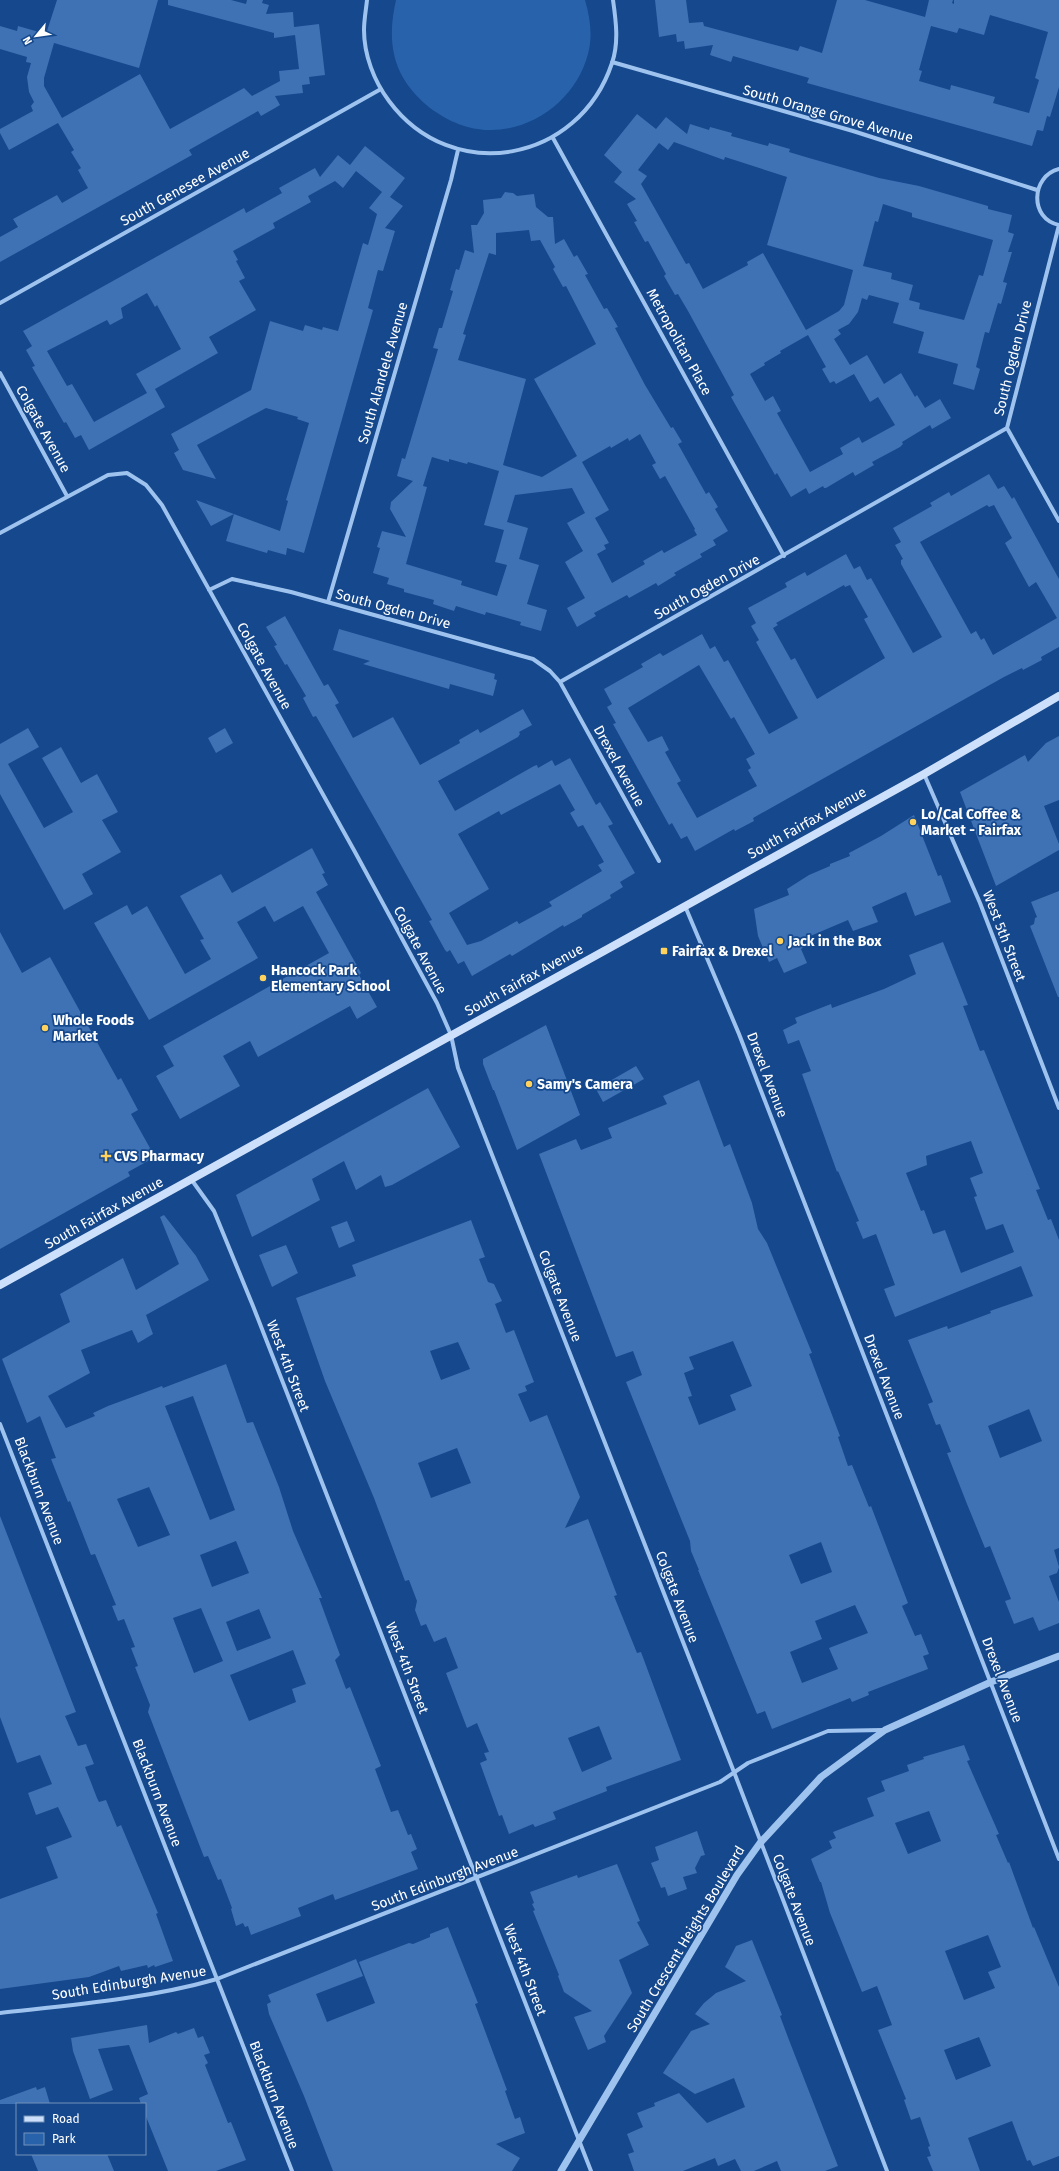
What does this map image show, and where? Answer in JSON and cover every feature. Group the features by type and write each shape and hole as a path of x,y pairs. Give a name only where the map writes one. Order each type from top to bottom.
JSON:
{"main road":[{"name":"South Fairfax Avenue","path":"0,1285 924,774 1059,696"}],"street":[{"path":"367,0 364,31 369,61 381,90 406,121 427,137 458,150 497,154 523,150 553,138 579,118 600,92 612,62 617,30 613,0"},
{"name":"South Orange Grove Avenue","path":"612,62 860,134 1037,190"},
{"name":"South Genesee Avenue","path":"0,303 381,90"},
{"name":"Metropolitan Place","path":"553,138 784,556"},
{"name":"South Alandele Avenue","path":"328,602 451,180 458,150"},
{"path":"1059,169 1046,175 1037,190 1037,202 1042,214 1048,220 1059,225"},
{"name":"South Ogden Drive","path":"209,590 232,579 291,592 533,659 550,671 560,682 784,556 1006,428 1059,225"},
{"name":"Colgate Avenue","path":"0,373 67,496 108,475 127,473 146,485 162,506 355,852 437,1003 450,1035 458,1068 734,1772 887,2171"},
{"path":"1006,428 1059,521"},
{"path":"0,533 67,496"},
{"name":"Drexel Avenue","path":"560,682 659,861"},
{"name":"West 5th Street","path":"924,774 980,903 1059,1108"},
{"name":"Drexel Avenue","path":"684,906 742,1041 1059,1859"},
{"name":"West 4th Street","path":"191,1179 214,1211 250,1299 579,2139 590,2171"},
{"name":"Blackburn Avenue","path":"0,1424 292,2171"},
{"name":"South Crescent Heights Boulevard","path":"561,2171 737,1875 760,1843 821,1777 885,1730 991,1682 1059,1656"},
{"name":"South Edinburgh Avenue","path":"0,2013 98,2002 199,1985 218,1979 720,1782 748,1763 828,1732 885,1730"}],"green space":[{"path":"396,0 585,0 590,27 590,47 582,70 574,84 564,97 538,118 522,125 506,129 489,130 474,128 458,124 443,117 417,96 407,83 399,69 394,54 392,40 393,13"}],"building":[{"path":"57,0 158,0 139,68 54,43 44,78 44,86 62,118 140,74 170,129 244,88 252,96 280,81 279,71 299,69 295,35 274,38 274,33 168,5 168,0 231,0 246,4 247,0 263,0 262,3 269,5 266,14 293,12 294,27 319,24 325,75 309,77 310,84 302,85 303,93 275,96 280,105 261,116 258,111 189,150 192,155 0,262 0,237 18,227 13,219 57,195 62,203 88,188 78,170 81,168 71,152 74,150 58,123 9,150 0,133 0,129 33,111 31,106 34,102 29,92 27,77 31,63 26,62 27,57 0,49 0,26 17,31 18,26 46,34"},
{"path":"655,0 686,0 689,23 703,22 704,26 798,51 800,46 822,53 837,0 865,0 925,17 929,0 953,0 952,3 954,4 954,0 1059,0 1059,87 1050,117 1047,116 1043,131 1037,130 1032,146 807,83 809,78 733,56 731,62 710,55 713,45 685,49 684,41 677,42 676,34 659,37","holes":["990,15 1048,32 1035,78 1039,80 1029,113 993,103 995,97 951,85 950,90 919,81 922,71 919,70 931,26 957,33 959,28 984,35"]},
{"path":"637,114 656,129 666,117 687,134 690,124 709,130 710,127 732,133 731,136 768,146 769,143 790,149 789,152 809,158 879,178 919,186 988,206 988,209 1012,215 1008,232 1014,234 1008,252 1012,252 1003,282 1007,283 1001,304 998,303 989,333 985,332 976,367 980,369 974,390 953,384 958,364 918,353 924,332 893,323 899,303 869,295 867,300 862,298 858,312 849,324 838,330 841,334 834,339 850,365 867,355 884,384 901,373 915,397 917,395 925,408 940,399 951,418 932,429 930,425 902,442 903,444 900,447 872,462 874,465 855,476 853,472 826,488 823,486 809,494 806,488 791,497 777,473 775,475 731,397 734,395 688,311 678,294 675,295 664,276 666,274 648,241 645,242 634,222 637,221 627,204 636,199 614,182 622,172 604,155","holes":["674,142 724,160 725,157 787,177 767,245 853,270 844,305 839,311 806,330 763,253 747,262 748,265 703,289 689,263 686,264 641,184 647,176 638,170 659,143 668,150","883,204 912,213 912,217 993,240 983,276 979,275 964,320 919,309 920,303 909,300 913,285 891,279 892,273 863,266 875,221 878,222","808,335 826,367 822,369 830,383 834,381 836,384 854,374 870,402 878,397 895,425 862,443 859,437 840,448 843,454 810,472 777,413 781,411 773,396 765,401 750,374 765,365 764,363 781,353 780,351"]},
{"path":"365,146 405,178 390,197 403,206 385,228 395,231 383,271 378,270 368,308 373,310 304,553 287,548 286,555 268,550 267,553 226,541 234,514 280,531 288,501 286,500 309,423 297,419 298,417 266,408 197,445 216,479 183,470 174,453 179,450 171,434 251,390 270,321 303,331 305,325 322,330 323,327 338,331 363,243 368,245 377,214 369,208 382,192 356,171 343,188 335,181 308,196 311,202 273,223 275,228 233,251 238,260 236,261 245,278 239,281 256,310 209,337 218,353 155,389 165,407 89,450 81,435 75,438 66,422 64,423 32,367 35,366 26,350 32,346 23,331 244,208 246,213 282,193 279,188 315,168 320,177 338,155 350,165","holes":["147,293 155,307 157,305 181,349 136,374 147,393 94,422 72,384 67,386 47,351 107,320 110,325 123,318 121,308"]},
{"path":"505,192 513,193 517,196 534,194 536,207 548,217 553,217 555,244 564,239 574,257 577,255 588,274 585,275 604,309 607,308 618,327 615,328 645,385 671,428 673,427 682,442 678,444 706,494 709,492 718,507 715,509 728,531 713,540 716,545 700,554 702,557 674,573 676,575 658,586 656,583 629,598 627,595 594,613 596,616 577,627 567,608 585,598 565,562 583,551 567,523 585,513 572,488 515,495 507,522 528,528 519,559 539,565 527,604 547,610 541,631 520,625 521,622 486,612 485,615 456,606 454,611 433,604 434,600 404,592 404,589 387,584 389,578 373,573 380,548 377,547 382,531 406,537 390,509 391,502 413,481 397,476 402,458 405,459 438,349 433,348 439,328 442,328 453,291 450,290 456,269 459,270 465,250 474,253 471,225 477,225 484,213 483,200 501,198","holes":["529,230 531,241 540,240 555,267 553,269 563,287 566,286 596,344 534,379 577,456 542,477 503,465 526,379 458,360 466,335 463,334 489,253 496,255 496,233","640,434 656,463 652,465 660,479 665,476 697,535 664,553 662,550 643,561 645,564 612,583 597,554 606,549 604,545 609,543 595,518 609,510 582,462 610,446 611,448 628,438 629,441","432,457 449,462 449,459 467,464 468,462 499,471 484,525 504,530 495,562 507,565 497,596 461,585 462,581 406,564 427,487 423,486"]},
{"path":"989,474 998,489 1004,486 1012,499 1014,497 1059,579 1059,647 1041,657 1042,660 1023,670 1022,668 1004,677 753,818 754,821 735,831 734,829 695,851 687,836 681,839 672,823 669,825 613,724 616,723 607,707 612,704 604,689 643,667 641,664 660,653 663,656 702,634 710,649 715,646 724,662 728,660 769,734 798,718 756,642 759,640 751,626 756,623 748,608 787,587 785,583 805,572 807,576 846,554 854,569 860,566 867,580 871,578 913,653 942,637 901,564 901,560 903,559 895,545 901,542 893,528 932,506 930,503 949,492 951,496","holes":["987,505 989,507 994,505 1012,538 1005,543 1029,587 1036,582 1057,618 993,655 984,638 981,640 976,631 971,634 920,542","844,585 845,587 850,585 868,617 864,619 885,658 817,699 795,658 791,660 773,628 778,625 776,623","699,665 731,719 734,717 755,754 746,759 751,768 748,770 757,786 697,818 677,783 681,781 665,752 669,750 662,736 648,742 628,708"]},
{"path":"196,500 234,514 211,526"},
{"path":"285,616 324,686 328,684 339,703 335,705 353,738 393,717 420,765 460,743 459,740 478,729 480,733 523,709 532,725 519,732 520,734 518,737 438,781 455,811 534,766 537,765 538,768 552,760 555,766 570,758 596,805 600,802 613,824 608,826 635,873 620,882 623,887 610,895 611,898 582,915 582,917 564,927 563,925 512,956 510,954 472,976 464,961 458,964 450,950 447,952 445,950 429,921 432,920 316,716 313,717 303,698 306,696 287,664 285,665 274,646 277,645 266,627","holes":["560,784 575,810 570,813 578,827 583,825 604,862 598,865 602,871 549,902 552,906 519,924 517,921 481,941 467,945 449,913 489,889 458,834 499,811 501,815"]},
{"path":"339,629 495,674 494,679 497,680 493,696 450,684 449,689 363,664 370,661 333,650"},
{"path":"28,728 39,747 8,764 44,828 73,812 42,758 61,747 81,783 97,774 118,812 102,820 121,852 82,874 93,894 64,910 0,794 0,744"},
{"path":"225,728 233,743 216,753 208,738"},
{"path":"1059,736 1059,800 1044,806 1059,844 1059,850 996,886 960,792 1025,755 1028,762 1046,743"},
{"path":"914,815 938,876 941,875 951,902 915,916 906,892 872,907 878,922 853,931 848,920 801,940 804,947 801,949 807,963 784,973 777,958 769,962 758,936 754,909 789,895 787,889 809,875 830,866 830,864 850,856 849,853 881,836"},
{"path":"312,848 325,873 322,874 328,885 316,892 361,973 359,975 377,1007 357,1019 350,1006 258,1057 250,1041 223,1056 240,1086 180,1119 156,1076 174,1066 163,1046 329,953 303,906 274,922 265,906 237,922 258,958 149,1020 94,923 127,905 132,915 147,906 185,974 211,959 200,940 204,939 180,896 221,874 232,893"},
{"path":"1059,891 1058,997 1030,926 1034,924 1035,918 1037,917 1031,902"},
{"path":"0,932 22,973 50,957 118,1080 121,1078 138,1110 131,1114 155,1157 128,1172 130,1176 0,1249"},
{"path":"943,942 968,1005 963,1006 980,1051 984,1050 1040,1189 1036,1190 1048,1220 1051,1219 1059,1240 1059,1548 1054,1550 1059,1567 1057,1573 1049,1576 1059,1602 1059,1623 1039,1631 1033,1617 1014,1624 1005,1601 1011,1599 990,1546 985,1548 967,1504 947,1453 951,1452 940,1424 936,1425 928,1404 933,1402 908,1340 947,1326 948,1329 991,1313 990,1311 1033,1296 1021,1266 895,1317 884,1289 895,1285 876,1234 863,1239 856,1222 859,1221 838,1171 837,1172 802,1074 811,1071 799,1040 788,1044 783,1030 797,1023 795,1018 831,1004 832,1008 884,989 916,974 909,955","holes":["971,1141 983,1173 970,1178 977,1196 974,1197 986,1230 1003,1224 1014,1252 961,1273 945,1230 933,1234 924,1210 921,1211 906,1173 927,1165 926,1156","1029,1409 1042,1441 1000,1458 988,1426"]},
{"path":"546,1025 580,1115 517,1150 483,1064 483,1059"},
{"path":"636,1066 644,1079 603,1102 596,1089"},
{"path":"699,1080 724,1147 730,1144 752,1203 758,1229 767,1243 812,1353 809,1354 840,1436 838,1437 848,1466 852,1465 869,1507 871,1506 908,1603 902,1606 915,1636 921,1634 929,1654 923,1656 928,1669 868,1692 869,1695 852,1702 850,1698 772,1729 765,1711 757,1714 698,1570 691,1551 690,1541 626,1382 642,1375 633,1351 616,1357 539,1154 576,1139 581,1150 612,1138 608,1128 667,1104 663,1096","holes":["733,1341 752,1386 730,1395 736,1410 699,1425 688,1397 692,1396 684,1373 694,1369 689,1357","821,1542 832,1572 801,1584 789,1555","855,1605 868,1633 829,1648 838,1669 802,1683 790,1652 822,1639 815,1621"]},
{"path":"428,1088 460,1147 392,1185 385,1187 381,1175 356,1190 344,1161 312,1179 320,1200 252,1237 236,1195"},
{"path":"164,1215 196,1256 209,1280 146,1315 153,1334 138,1343 132,1330 81,1350 90,1373 48,1396 66,1428 95,1416 93,1413 108,1406 162,1386 163,1388 226,1364 247,1423 253,1422 279,1487 293,1531 322,1598 319,1598 340,1655 335,1660 346,1689 350,1687 381,1766 375,1769 391,1812 398,1810 408,1835 411,1834 417,1849 411,1852 418,1869 335,1900 333,1894 298,1908 301,1916 251,1935 248,1926 245,1927 243,1923 236,1926 232,1908 221,1879 218,1880 208,1856 204,1857 148,1712 150,1705 135,1667 138,1666 131,1648 135,1647 124,1619 118,1621 112,1606 116,1605 95,1554 91,1555 70,1501 68,1502 51,1459 56,1458 40,1416 27,1423 2,1359 70,1322 60,1294 123,1258 136,1290 179,1264 160,1217","holes":["193,1396 235,1510 210,1520 165,1406","149,1487 170,1535 138,1547 117,1499","236,1541 249,1573 212,1587 200,1555","201,1608 223,1661 194,1673 173,1618","259,1609 271,1638 237,1651 226,1622","293,1650 306,1684 292,1689 296,1702 249,1721 230,1675"]},
{"path":"471,1220 485,1257 479,1259 488,1282 494,1284 502,1301 495,1304 506,1333 514,1330 534,1382 525,1386 527,1391 518,1394 530,1422 547,1415 580,1497 565,1528 588,1519 617,1595 614,1596 637,1653 641,1652 681,1760 606,1787 607,1791 553,1812 556,1819 535,1827 533,1824 509,1834 502,1815 499,1816 480,1763 487,1760 484,1753 489,1752 477,1723 467,1728 446,1673 458,1668 446,1637 434,1642 426,1624 421,1626 415,1610 417,1601 409,1580 405,1581 374,1498 325,1381 296,1298 356,1276 352,1265","holes":["458,1342 470,1369 441,1380 430,1351","457,1448 471,1483 431,1498 418,1463","599,1726 612,1759 582,1772 568,1738"]},
{"path":"347,1221 355,1241 339,1248 331,1227"},
{"path":"286,1245 298,1273 272,1287 259,1255"},
{"path":"0,1516 76,1712 65,1716 78,1746 86,1744 94,1764 85,1767 97,1798 99,1802 106,1800 117,1827 121,1825 158,1913 156,1914 173,1961 155,1967 154,1965 148,1968 147,1965 121,1971 119,1966 89,1977 0,1989 0,1899 58,1878 46,1847 72,1837 58,1807 36,1815 28,1793 52,1784 40,1755 17,1763 0,1717"},
{"path":"964,1745 970,1760 967,1761 999,1834 996,1835 1008,1863 1009,1862 1033,1928 1034,1927 1059,1987 1059,2156 1033,2166 1030,2160 1027,2161 1012,2121 968,2138 980,2171 933,2171 927,2157 931,2156 928,2147 930,2146 920,2117 911,2120 904,2100 906,2099 878,2030 892,2025 877,1986 862,1992 830,1913 821,1882 811,1859 832,1848 829,1841 836,1838 833,1832 874,1816 867,1798 885,1791 881,1781 909,1771 907,1765 924,1759 923,1757","holes":["929,1811 941,1841 908,1854 895,1823","988,1935 1001,1967 988,1972 995,1988 964,2000 945,1951","979,2037 991,2066 956,2080 944,2050"]},
{"path":"697,1831 705,1855 701,1856 695,1868 697,1873 683,1877 687,1889 668,1896 665,1887 661,1888 651,1863 659,1860 655,1847"},
{"path":"617,1864 640,1921 637,1922 649,1945 619,1960 632,1993 604,2036 606,2042 588,2050 574,2017 592,2011 564,1992 558,1976 559,1975 533,1911 535,1910 532,1904 534,1903 530,1892 577,1875 578,1878"},
{"path":"448,1927 478,2003 475,2004 507,2090 505,2091 515,2119 520,2117 525,2133 496,2144 520,2158 512,2171 333,2171 304,2096 269,2014 267,2004 271,2002 268,1995 356,1959 363,1976 316,1994 327,2022 375,2003 359,1962 409,1943 413,1944 430,1937 430,1934"},
{"path":"752,1940 782,2015 780,2016 838,2166 825,2171 781,2171 777,2161 754,2171 741,2171 735,2159 718,2166 715,2158 683,2171 634,2171 628,2154 634,2152 627,2134 643,2127 637,2113 655,2106 654,2103 679,2093 707,2123 745,2107 734,2078 695,2094 663,2073 691,2031 710,2024 695,2014 704,2003 716,1993 746,1981 725,1967 736,1946"},
{"path":"147,2025 149,2043 176,2032 178,2034 194,2028 198,2038 203,2036 210,2053 204,2055 208,2063 205,2065 228,2123 231,2122 246,2160 216,2171 168,2171 146,2116 146,2103 141,2103 139,2098 148,2094 129,2045 98,2049 113,2090 90,2099 73,2051 71,2038"},
{"path":"36,2087 37,2090 45,2087 50,2103 0,2104 0,2100"},
{"path":"31,2155 107,2155 114,2171 38,2171"}],"place":[{"name":"Lo/Cal Coffee & Market - Fairfax","path":"913,822"},
{"name":"Jack in the Box","path":"780,941"},
{"name":"Fairfax & Drexel","path":"664,951"},
{"name":"Hancock Park Elementary School","path":"263,978"},
{"name":"Whole Foods Market","path":"45,1028"},
{"name":"Samy's Camera","path":"529,1084"},
{"name":"CVS Pharmacy","path":"106,1156"}]}
